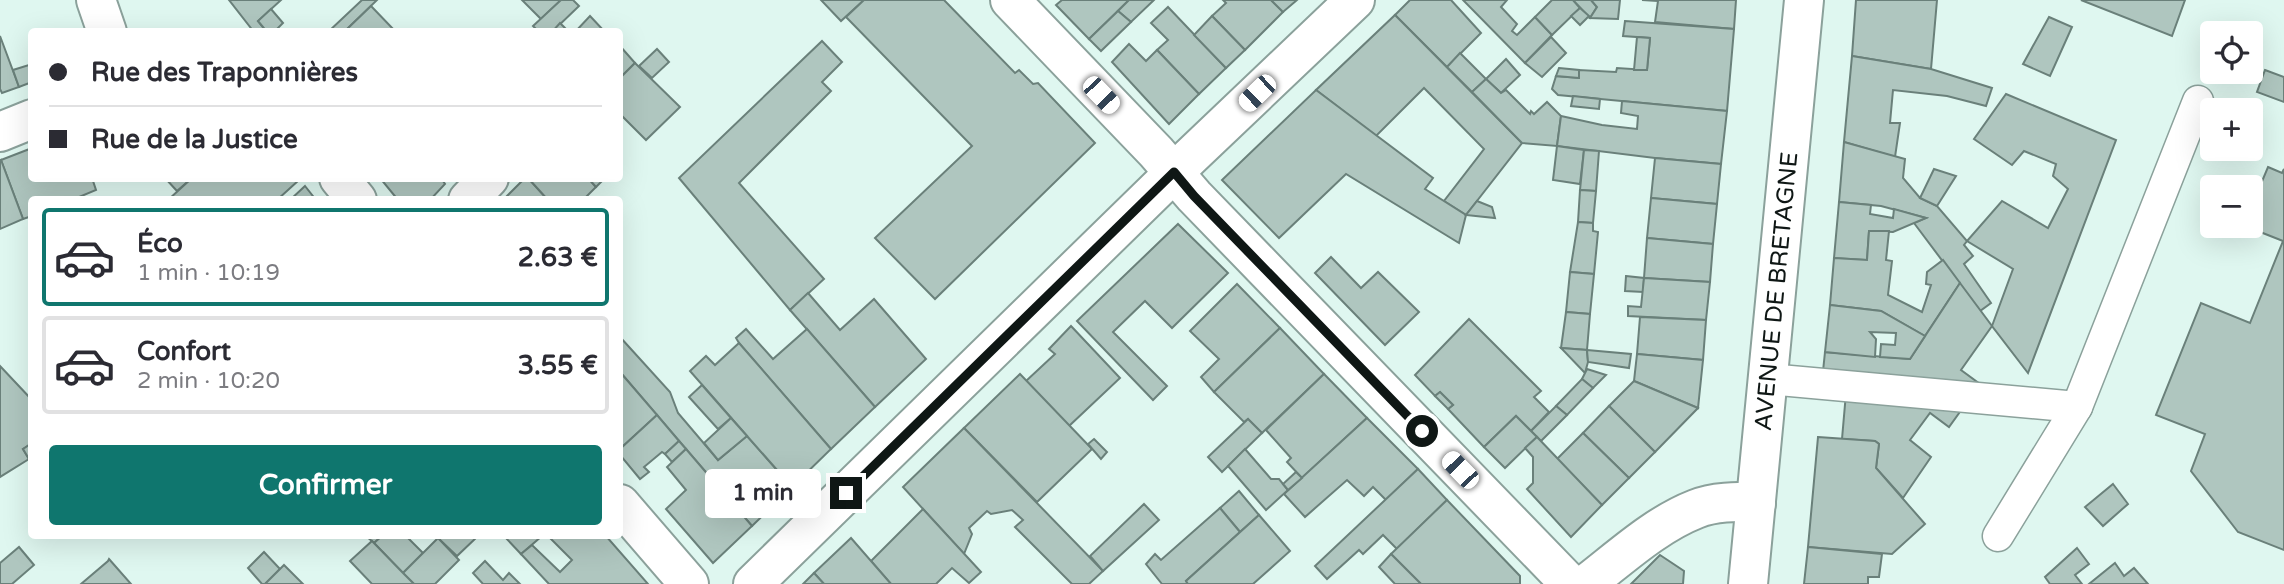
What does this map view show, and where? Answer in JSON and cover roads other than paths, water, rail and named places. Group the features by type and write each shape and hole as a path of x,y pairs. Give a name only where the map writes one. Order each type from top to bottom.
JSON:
{"street":[{"path":"96,0 106,28"},
{"path":"1010,0 1194,196 1570,584"},
{"path":"753,584 1174,172 1355,0"},
{"name":"AVENUE DE BRETAGNE","path":"1748,584 1804,0"},
{"path":"0,132 28,121"},
{"path":"342,182 354,196"},
{"path":"472,196 485,182"},
{"path":"1586,584 1652,534 1697,508 1736,501 1756,503"},
{"path":"623,507 689,584"}],"lane":[{"path":"1998,536 2077,407 2197,101"},
{"path":"1768,379 2077,407"}]}
